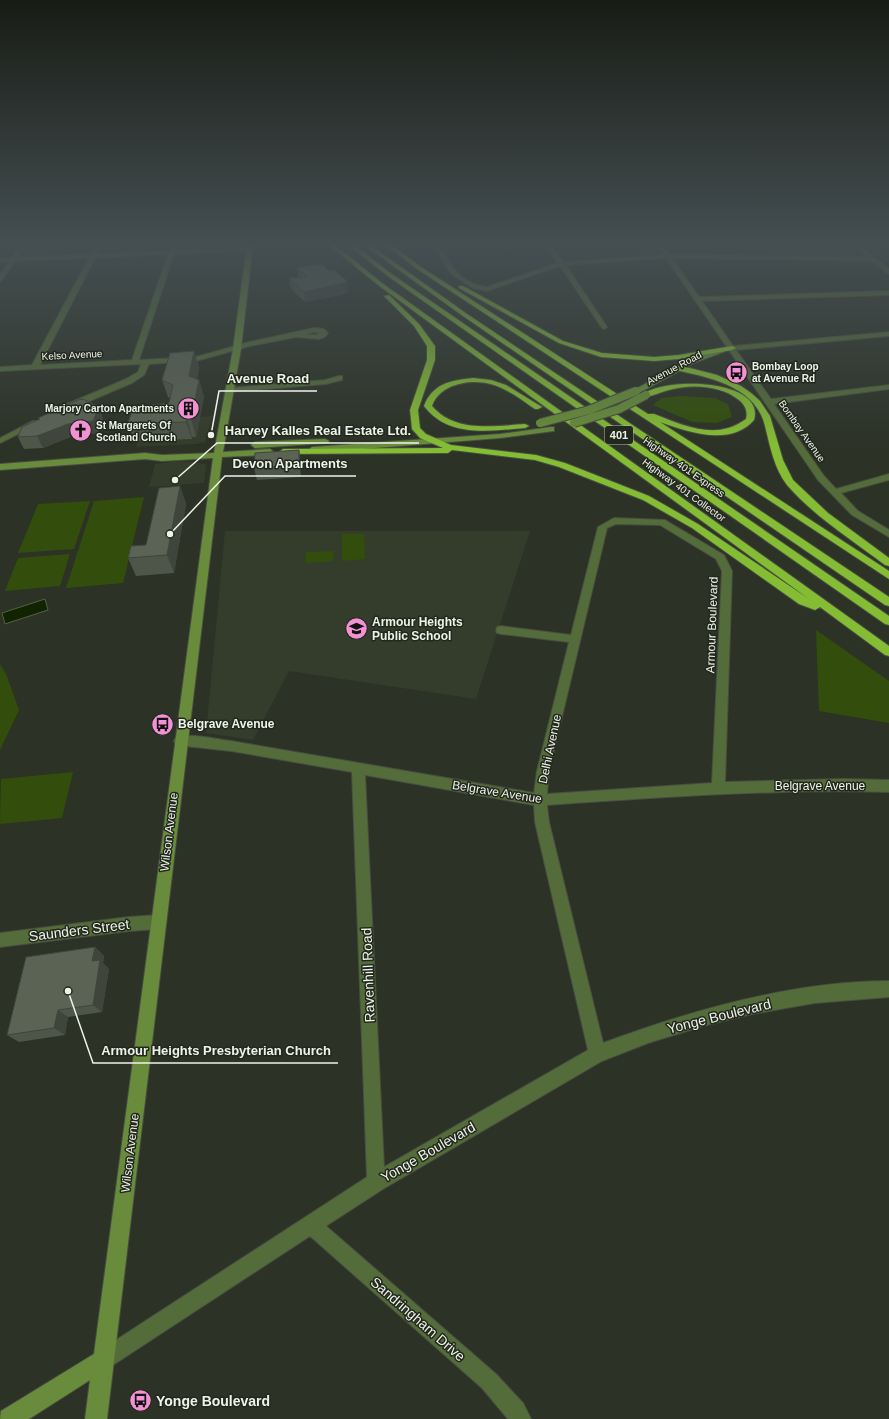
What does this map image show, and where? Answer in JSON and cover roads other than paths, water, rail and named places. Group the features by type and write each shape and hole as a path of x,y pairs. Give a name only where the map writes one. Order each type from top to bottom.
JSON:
{"highway":[{"path":"403,311 417,325 431,346 431,360 414,410 416,429 422,434 432,441 450,447 536,458 562,465 646,498 695,526 803,601 838,616"},
{"name":"Highway 401 Collector","path":"418,311 481,356 561,426 889,652"},
{"name":"Highway 401 Express","path":"441,311 889,621"},
{"name":"Highway 401 Express","path":"461,311 889,602"},
{"name":"401","path":"486,311 889,576"},
{"path":"506,311 545,334 573,347 601,355 654,359 680,357 732,348"},
{"path":"678,368 691,370 724,380 741,389 757,402 766,415 776,452 789,481 811,505 889,563"},
{"path":"525,426 476,428 452,424 441,420 433,414 428,406 429,399 435,391 449,384 464,382 491,382 508,389 552,415 561,426"},
{"path":"614,396 650,415 691,430 709,433 724,432 741,428 750,420 751,411 745,402 728,391 712,386 685,385 646,395"},
{"path":"282,452 478,450"}],"main road":[{"name":"Wilson Avenue","path":"96,1419 137,1100 180,741 219,451 237,349 242,311"},
{"name":"Avenue Road","path":"0,467 145,456 162,458 219,451 525,426 573,416 624,397 678,368 715,352 732,348"},
{"name":"Avenue Road","path":"219,451 282,452 500,436 561,426 619,409 691,370 725,355 732,348"},
{"name":"Yonge Boulevard","path":"9,1419 103,1360"}],"street":[{"path":"36,367 65,311"},
{"path":"135,362 152,311"},
{"path":"594,311 604,327"},
{"name":"Bombay Avenue","path":"707,311 821,478 855,513 889,534"},
{"path":"732,348 889,334"},
{"name":"Kelso Avenue","path":"0,370 196,359 237,349 249,344 296,335"},
{"path":"61,411 129,380 141,373 146,362"},
{"path":"229,390 326,382 339,378"},
{"path":"768,402 889,387"},
{"path":"0,441 42,420"},
{"path":"834,492 889,477"},
{"name":"Delhi Avenue","path":"597,1054 542,822 540,800 543,770 603,527 614,521"},
{"name":"Armour Boulevard","path":"614,521 662,522 720,557 727,571 718,788"},
{"path":"501,630 575,639"},
{"name":"Belgrave Avenue","path":"180,741 205,742 231,746 540,800 718,788 843,785 889,786"},
{"name":"Ravenhill Road","path":"358,768 376,1182"},
{"name":"Saunders Street","path":"0,940 129,924 158,922"},
{"name":"Yonge Boulevard","path":"103,1360 376,1182 597,1054 648,1035 703,1018 752,1006 815,995 889,989"},
{"name":"Sandringham Drive","path":"311,1225 489,1381 520,1419"}],"place":[{"name":"Bombay Loop at Avenue Rd","path":"737,372"},
{"name":"Marjory Carton Apartments","path":"189,408"},
{"name":"St Margarets Of Scotland Church","path":"80,431"},
{"name":"Avenue Road","path":"211,435"},
{"name":"Harvey Kalles Real Estate Ltd.","path":"175,480"},
{"name":"Devon Apartments","path":"170,534"},
{"name":"Armour Heights Public School","path":"357,629"},
{"name":"Belgrave Avenue","path":"163,724"},
{"name":"Armour Heights Presbyterian Church","path":"68,991"},
{"name":"Yonge Boulevard","path":"140,1401"}]}
